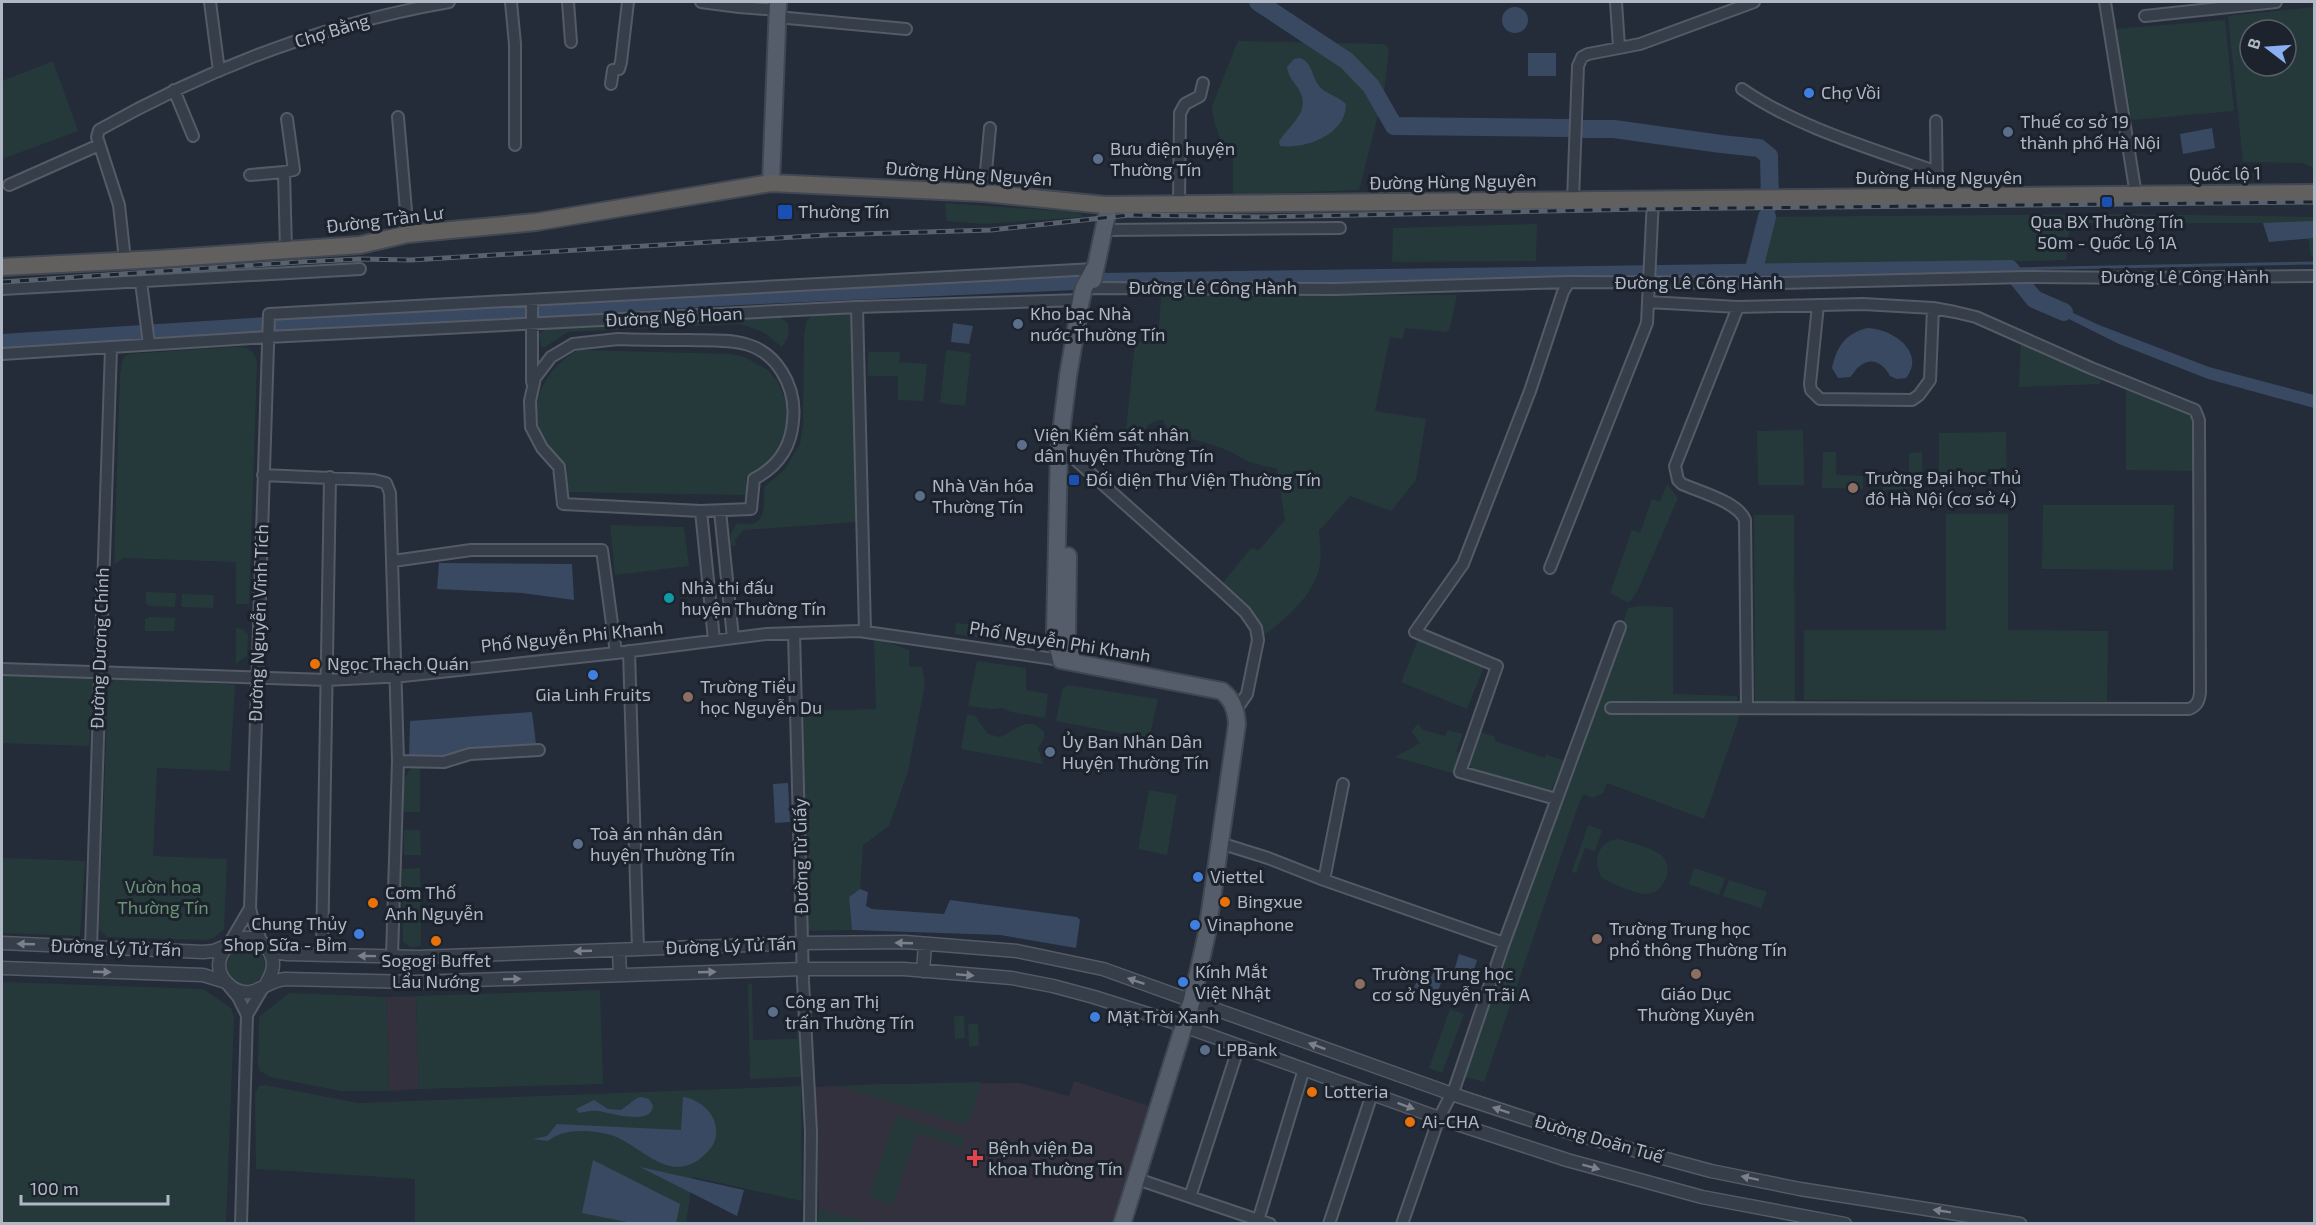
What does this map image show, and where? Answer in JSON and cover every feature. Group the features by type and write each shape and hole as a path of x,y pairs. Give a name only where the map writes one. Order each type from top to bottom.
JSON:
{"highway":[{"name":"Đường Hùng Nguyên","path":"771,183 984,193 1109,205 2136,195"},
{"name":"Đường Trần Lư","path":"2,267 360,244 408,234 536,222 771,183"},
{"name":"Quốc lộ 1","path":"2136,195 2314,193"}],"main road":[{"path":"771,183 778,9"},
{"path":"1066,662 1064,452 1068,376 1086,292 1105,230 1109,205"},
{"name":"Phố Nguyễn Phi Khanh","path":"1066,662 1222,691 1231,700 1236,710"},
{"path":"1131,1195 1143,1181 1188,1028 1207,933 1236,737 1236,710"},
{"path":"1122,1224 1188,1028"}],"street":[{"path":"210,2 219,71"},
{"name":"Chợ Bằng","path":"99,145 97,135 99,130 174,90 219,71 327,30 419,4 449,2"},
{"path":"512,2 515,44 515,145"},
{"path":"568,2 572,42"},
{"path":"611,84 613,70 619,69 621,62 628,2"},
{"path":"701,2 739,8 778,9 906,29"},
{"path":"1616,2 1619,47"},
{"path":"1573,200 1580,61 1588,54 1640,44 1754,2"},
{"path":"2105,2 2136,195"},
{"path":"2145,16 2276,2"},
{"path":"1179,204 1180,113 1185,104 1200,96 1203,83"},
{"path":"1742,89 1765,104 1822,129 1937,172"},
{"path":"174,90 193,136"},
{"path":"398,117 408,234"},
{"path":"250,176 294,170 287,119"},
{"path":"1936,121 1937,197"},
{"path":"984,193 990,128"},
{"path":"9,185 99,145 119,205 125,260"},
{"path":"284,172 286,250"},
{"path":"1550,568 1647,323 1653,199"},
{"path":"1105,230 1341,228"},
{"path":"2,289 360,269"},
{"path":"532,389 535,378 551,357 573,344 586,341 618,339 731,341 758,348 769,355 780,368 792,393 794,405 793,425 789,439 775,466 754,479 751,509 702,511 563,504 559,467 542,448 531,427 532,300 1094,269"},
{"name":"Đường Lê Công Hành","path":"1086,292 1374,289 1648,280 1862,281 2025,277 2314,276"},
{"path":"1862,281 1863,303"},
{"path":"141,282 149,338"},
{"path":"1556,799 1460,772 1497,666 1415,632 1463,564 1530,391 1563,292 1569,282"},
{"name":"Đường Ngô Hoan","path":"2,354 111,348 149,338 268,336 533,324 1086,292"},
{"name":"Đường Nguyễn Vĩnh Tích","path":"250,908 269,314 532,300"},
{"path":"1611,708 2189,709 2195,707 2199,700 2199,420 2195,410 2091,368 1976,317 1933,308 1863,303 1738,307 1648,302"},
{"path":"1818,305 1810,384 1811,390 1820,399 1912,400 1919,395 1930,380 1933,308"},
{"path":"857,307 865,631"},
{"path":"1738,307 1675,466 1678,480 1682,484 1729,504 1740,511 1745,520 1747,708"},
{"name":"Đường Dương Chính","path":"91,947 111,348"},
{"path":"1064,452 1244,611 1256,628 1258,640 1247,694 1236,710"},
{"path":"263,475 374,480 386,483 390,493 398,761 392,957"},
{"path":"322,955 330,477"},
{"path":"702,511 714,640"},
{"path":"720,511 733,638"},
{"path":"393,561 471,550 602,550 616,653"},
{"path":"1402,1224 1439,1118 1452,1094 1504,943 1620,627"},
{"name":"Phố Nguyễn Phi Khanh","path":"2,669 327,680 396,676 733,638 865,631 1066,662"},
{"name":"Đường Từ Giấy","path":"794,633 803,969 811,1132 810,1224"},
{"path":"629,651 638,949"},
{"path":"398,761 444,762 470,754 539,750"},
{"path":"1324,880 1343,784"},
{"path":"1220,843 1504,943"},
{"path":"241,1224 247,1015 238,997 226,982 220,967 224,951 250,908"},
{"path":"247,1015 266,984 273,967 273,958 253,921 250,908"},
{"path":"229,944 244,938 254,939 264,944"},
{"name":"Đường Lý Tử Tấn","path":"264,944 275,952 287,954 392,957 803,943 905,942 1017,951 1061,959 1103,969 1192,1000"},
{"name":"Đường Lý Tử Tấn","path":"2,943 203,952 214,951 229,944"},
{"path":"923,971 925,944"},
{"path":"619,950 620,975"},
{"name":"Đường Lý Tử Tấn","path":"2,968 203,975 226,982"},
{"name":"Đường Lý Tử Tấn","path":"266,984 285,979 415,982 803,969 923,971 1012,978 1053,986 1188,1028"},
{"path":"226,982 240,991 249,992 266,984"},
{"name":"Đường Doãn Tuế","path":"1192,1000 1452,1094 1574,1134 1712,1171 1800,1189 2020,1224"},
{"name":"Đường Doãn Tuế","path":"1188,1028 1439,1118 1567,1160 1702,1197 1845,1224"},
{"path":"1190,1197 1239,1046"},
{"path":"1143,1181 1262,1222 1304,1069"},
{"path":"1329,1224 1372,1094"}],"shaded area":[{"path":"416,996 419,1089 389,1091 386,997"},
{"name":"Bệnh viện Đa khoa Thường Tín","path":"1074,1081 1149,1106 1113,1223 874,1224 819,1210 814,1087 1020,1083 1069,1096"}],"green space":[{"path":"2314,7 2314,168 2302,163 2243,162 2228,16"},
{"path":"2225,20 2234,111 2132,120 2115,29"},
{"path":"1238,41 1385,44 1389,49 1384,92 1359,190 1233,195 1233,157 1222,143 1215,125 1212,106"},
{"path":"53,61 78,131 2,159 2,81"},
{"path":"945,203 1073,212 1083,217 984,224 947,221"},
{"path":"2113,214 2314,217 2314,256 2311,256 2308,238 2269,242 2263,223 2070,223 2066,260 1761,268 1760,217"},
{"path":"1537,224 1536,261 1392,262 1393,228"},
{"path":"1457,295 1450,328 1446,332 1405,328 1403,339 1390,337 1375,411 1426,419 1416,480 1391,511 1350,496 1319,531 1320,565 1310,590 1286,618 1258,640 1256,628 1219,588 1251,548 1259,550 1285,520 1277,469 1249,462 1210,444 1170,433 1163,420 1153,422 1146,428 1140,447 1125,440 1135,342 1158,341 1161,296"},
{"path":"851,312 856,522 744,530 735,539 736,546 730,545 731,534 737,523 754,523 762,516 764,487 785,469 800,444 803,424 806,321 813,315"},
{"path":"779,317 787,322 788,329 787,338 782,347 763,332 741,324 568,332 545,347 541,347 539,334 551,328"},
{"path":"2021,343 2101,380 2100,384 2019,387"},
{"path":"234,347 250,350 257,363 249,604 236,604 236,562 124,558 114,565 120,375 123,358 129,354"},
{"path":"578,350 731,354 744,357 768,370 778,382 786,402 787,428 782,442 766,464 746,477 746,495 567,492 567,466 552,452 543,436 538,420 537,405 541,389 550,375"},
{"path":"946,350 971,353 965,406 940,403"},
{"path":"868,352 900,352 899,362 927,364 923,401 898,400 898,376 868,376"},
{"path":"2126,387 2191,412 2197,417 2196,471 2126,470"},
{"path":"1803,430 1804,485 1758,485 1757,431"},
{"path":"2006,432 2007,484 1939,485 1939,433"},
{"path":"1823,452 1836,452 1836,475 1863,476 1863,489 1822,488"},
{"path":"1922,452 1923,488 1883,490 1882,476 1909,476 1909,453"},
{"path":"1667,484 1678,498 1638,590 1629,603 1610,593 1632,530 1640,533 1652,499 1660,502"},
{"path":"2043,505 2174,505 2173,570 2042,569"},
{"path":"1946,514 2008,514 2008,630 2108,631 2107,701 1804,700 1804,630 1946,630"},
{"path":"1754,515 1794,515 1795,702 1755,702"},
{"path":"610,525 684,527 689,566 615,575"},
{"path":"146,592 176,593 175,607 146,604"},
{"path":"182,594 214,595 213,608 181,607"},
{"path":"1673,607 1673,694 1737,696 1739,718 1704,819 1607,783 1603,793 1593,798 1584,794 1484,1082 1465,1077 1628,608"},
{"path":"150,617 175,618 174,631 145,631 145,619"},
{"path":"956,623 1015,628 1013,643 955,634"},
{"path":"236,628 248,634 247,656 236,664"},
{"path":"874,637 909,650 909,667 922,666 925,684 908,771 889,826 863,845 860,889 849,897 852,930 808,931 803,711 876,709"},
{"path":"1418,640 1484,667 1467,709 1401,682"},
{"path":"977,661 1026,668 1026,690 1048,694 1045,718 1011,712 1002,708 968,706"},
{"path":"2,672 91,679 94,685 89,746 2,743"},
{"name":"Vườn hoa Thường Tín","path":"119,677 235,685 230,771 157,768 153,856 227,859 224,929 214,938 205,940 107,937 99,929 108,687"},
{"path":"1067,685 1158,699 1149,739 1056,721 1063,688"},
{"path":"967,714 975,716 988,734 1000,737 1027,724 1038,727 1044,732 1044,738 1038,748 1043,764 961,749"},
{"path":"1418,724 1423,730 1445,736 1448,730 1463,734 1456,752 1464,754 1456,774 1395,757 1420,743 1411,731"},
{"path":"1478,731 1495,737 1495,741 1545,758 1546,754 1564,761 1551,791 1546,793 1474,772 1467,762"},
{"path":"412,766 420,766 420,812 404,812 404,779"},
{"path":"1149,790 1177,795 1167,855 1138,849"},
{"path":"1588,825 1602,830 1595,851 1585,848 1576,873 1572,872"},
{"path":"404,830 420,830 421,855 404,855"},
{"path":"1617,839 1634,843 1661,855 1665,860 1667,872 1659,889 1642,894 1603,879 1597,867 1598,854 1605,844"},
{"path":"2,858 85,861 80,936 2,933"},
{"path":"420,868 421,946 410,947 403,941 402,869"},
{"path":"1694,868 1725,878 1719,895 1689,884"},
{"path":"1729,880 1767,892 1761,908 1723,896"},
{"path":"246,947 259,953 265,966 259,979 246,985 233,979 227,966 233,953"},
{"path":"2,982 203,989 231,1008 234,1017 226,1223 2,1223"},
{"path":"748,984 752,984 753,1040 797,1039 797,994 801,994 801,1077 750,1079"},
{"path":"600,990 603,1084 419,1089 416,996"},
{"path":"289,993 386,997 389,1091 341,1091 270,1077 260,1071 258,1065 259,1017"},
{"path":"1450,1009 1464,1014 1442,1073 1429,1068"},
{"path":"954,1016 964,1016 965,1038 955,1039"},
{"path":"968,1024 978,1024 979,1046 969,1047"},
{"path":"982,1082 969,1121 961,1123 838,1086"},
{"path":"265,1085 358,1103 801,1086 802,1201 693,1177 686,1223 415,1223 415,1179 256,1169 255,1094 259,1086"},
{"path":"897,1116 965,1138 962,1147 916,1133 893,1205 869,1197"},
{"path":"819,1210 874,1223 817,1223"}],"water":[{"path":"1515,7 1524,11 1528,20 1524,29 1515,33 1506,29 1502,20 1506,11"},
{"path":"1528,53 1556,53 1556,76 1528,76"},
{"path":"1300,58 1309,65 1320,87 1346,104 1344,115 1332,132 1323,138 1301,145 1280,146 1279,142 1298,117 1303,104 1302,96 1287,67 1294,59"},
{"path":"2212,128 2215,148 2183,154 2180,134"},
{"path":"2314,221 2314,238 2269,242 2263,223"},
{"path":"2026,286 2034,286 2052,303 2099,325 2209,367 2314,395 2314,408 2208,379 2119,344 2045,307"},
{"path":"953,323 973,326 969,344 951,342"},
{"path":"1867,328 1886,332 1903,343 1912,359 1906,378 1897,379 1890,376 1881,365 1869,362 1860,366 1850,377 1838,378 1832,368 1839,347 1848,337"},
{"path":"439,563 572,564 574,600 522,593 437,589"},
{"path":"532,712 536,744 475,748 444,756 409,758 410,721"},
{"path":"788,783 790,822 775,823 773,784"},
{"path":"860,889 868,892 866,906 872,909 944,914 950,900 1077,917 1080,920 1076,948 1000,935 852,930 849,897"},
{"path":"1459,954 1477,960 1472,977 1454,971"},
{"path":"1434,970 1445,973 1436,996 1414,988 1418,978 1429,982"},
{"path":"641,1097 649,1099 653,1106 651,1112 646,1116 630,1117 596,1111 579,1113 576,1109 594,1100 608,1109 621,1110"},
{"path":"683,1097 697,1102 709,1111 716,1132 710,1150 690,1165 669,1166 658,1162 619,1138 601,1133 573,1131 560,1134 548,1141 533,1139 547,1136 557,1124 681,1130"},
{"path":"593,1160 680,1204 676,1223 632,1223 582,1213"},
{"path":"640,1167 744,1190 737,1216"}],"waterway":[{"path":"1258,2 1347,61 1371,86 1394,126 1568,128"},
{"path":"1584,129 1614,129 1759,148 1769,156 1770,204"},
{"path":"1753,273 1767,217"},
{"path":"2010,269 2314,263"},
{"path":"1098,282 2010,269 2034,299 2064,312"},
{"path":"2,343 719,297 1075,281"}],"railway":[{"path":"2,282 299,262 360,259 411,260 828,235 991,230 1130,215 1263,217 1643,209 2314,202"}],"place":[{"name":"Chợ Vồi","path":"1809,93"},
{"name":"Thuế cơ sở 19 thành phố Hà Nội","path":"2008,132"},
{"name":"Bưu điện huyện Thường Tín","path":"1098,159"},
{"name":"Qua BX Thường Tín 50m - Quốc Lộ 1A","path":"2107,202"},
{"name":"Thường Tín","path":"785,212"},
{"name":"Kho bạc Nhà nước Thường Tín","path":"1018,324"},
{"name":"Viện Kiểm sát nhân dân huyện Thường Tín","path":"1022,445"},
{"name":"Đối diện Thư Viện Thường Tín","path":"1074,480"},
{"name":"Trường Đại học Thủ đô Hà Nội (cơ sở 4)","path":"1853,488"},
{"name":"Nhà Văn hóa Thường Tín","path":"920,496"},
{"name":"Nhà thi đấu huyện Thường Tín","path":"669,598"},
{"name":"Ngọc Thạch Quán","path":"315,664"},
{"name":"Gia Linh Fruits","path":"593,675"},
{"name":"Trường Tiểu học Nguyễn Du","path":"688,697"},
{"name":"Ủy Ban Nhân Dân Huyện Thường Tín","path":"1050,752"},
{"name":"Toà án nhân dân huyện Thường Tín","path":"578,844"},
{"name":"Viettel","path":"1198,877"},
{"name":"Bingxue","path":"1225,902"},
{"name":"Cơm Thố Anh Nguyễn","path":"373,903"},
{"name":"Vinaphone","path":"1195,925"},
{"name":"Chung Thủy Shop Sữa - Bỉm","path":"359,934"},
{"name":"Trường Trung học phổ thông Thường Tín","path":"1597,939"},
{"name":"Sogogi Buffet Lẩu Nướng","path":"436,941"},
{"name":"Giáo Dục Thường Xuyên","path":"1696,974"},
{"name":"Kính Mắt Việt Nhật","path":"1183,982"},
{"name":"Trường Trung học cơ sở Nguyễn Trãi A","path":"1360,984"},
{"name":"Công an Thị trấn Thường Tín","path":"773,1012"},
{"name":"Mặt Trời Xanh","path":"1095,1017"},
{"name":"LPBank","path":"1205,1050"},
{"name":"Lotteria","path":"1312,1092"},
{"name":"Ai-CHA","path":"1410,1122"},
{"name":"Bệnh viện Đa khoa Thường Tín","path":"975,1158"}]}
